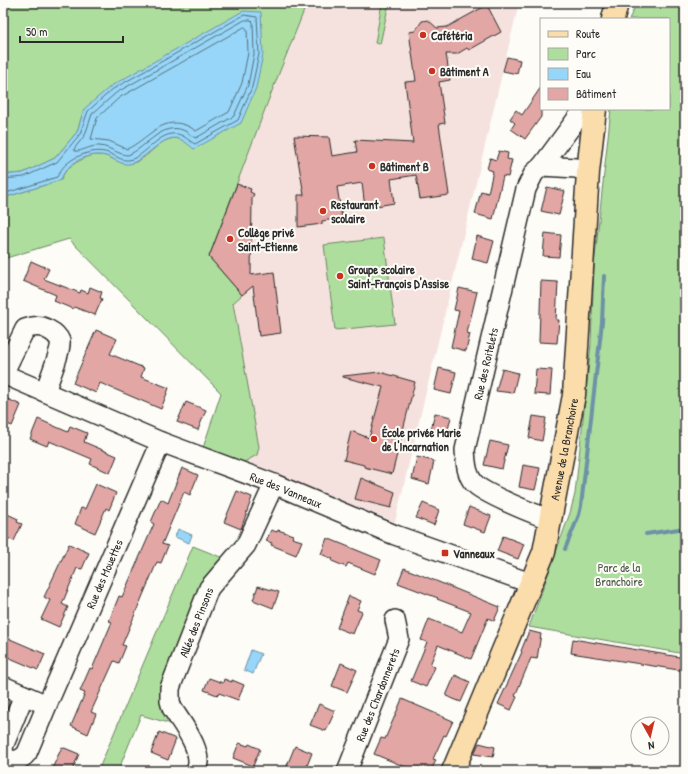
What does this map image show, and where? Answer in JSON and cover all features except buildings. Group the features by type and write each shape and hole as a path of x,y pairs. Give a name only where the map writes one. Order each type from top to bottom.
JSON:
{"main road":[{"name":"Avenue de la Branchoire","path":"453,771 544,552 574,395 588,172 595,110"}],"street":[{"name":"Rue des Roitelets","path":"550,519 486,492 474,484 467,469 465,450 526,189 534,173 542,166 583,110"},
{"path":"542,166 576,168 588,172"},
{"name":"Rue des Vanneaux","path":"45,392 59,349 60,341 54,333 46,328 34,326 26,329 3,374 161,442 274,484 395,535 530,583"},
{"name":"Rue des Mouettes","path":"24,695 3,748 5,756 11,761 23,758 27,753 161,442"},
{"name":"Allée des Pinsons","path":"196,771 199,762 196,749 172,708 170,701 170,688 209,588 246,546 274,484"},
{"name":"Rue des Chardonnerets","path":"350,770 399,638 395,620"},
{"path":"3,686 47,705"}],"shaded area":[{"name":"Groupe scolaire Saint-François D'Assise","path":"307,3 519,3 395,522 244,462 257,455 241,343 233,303 209,257"}],"green space":[{"path":"3,3 307,3 209,257 242,295 233,303 259,447 257,455 244,462 203,448 221,393 69,239 3,259 3,198 61,180 69,168 89,156 103,155 120,162 136,162 142,159 157,146 168,140 174,138 181,139 241,123 84,109 77,132 55,158 23,173 3,175"},
{"path":"382,3 389,3 380,44 375,43"},
{"name":"Parc de la Branchoire","path":"637,3 685,3 685,654 529,627 570,513 575,494 591,344 594,266 611,110 670,110 670,18 630,18"},
{"path":"384,238 395,324 335,330 324,245"},
{"path":"193,546 228,560 164,697 175,725 141,715 118,771 98,771"}],"water":[{"path":"243,11 261,12 263,54 256,88 241,123 194,149 179,139 173,138 167,140 160,143 135,162 129,164 106,156 92,155 85,157 67,169 61,180 3,198 3,175 23,173 55,158 77,132 84,109 111,86"},
{"path":"178,529 192,535 189,543 175,537"},
{"path":"251,650 261,654 253,674 244,670"}],"waterway":[{"path":"565,549 579,515 581,506 602,322 604,276"},
{"path":"646,534 685,528"}],"place":[{"name":"Cafétéria","path":"423,35"},
{"name":"Bâtiment A","path":"432,71"},
{"name":"Bâtiment B","path":"372,166"},
{"name":"Restaurant scolaire","path":"323,211"},
{"name":"Collège privé Saint-Etienne","path":"230,239"},
{"name":"Groupe scolaire Saint-François D'Assise","path":"340,276"},
{"name":"École privée Marie de l'Incarnation","path":"374,439"},
{"name":"Vanneaux","path":"445,553"}]}
